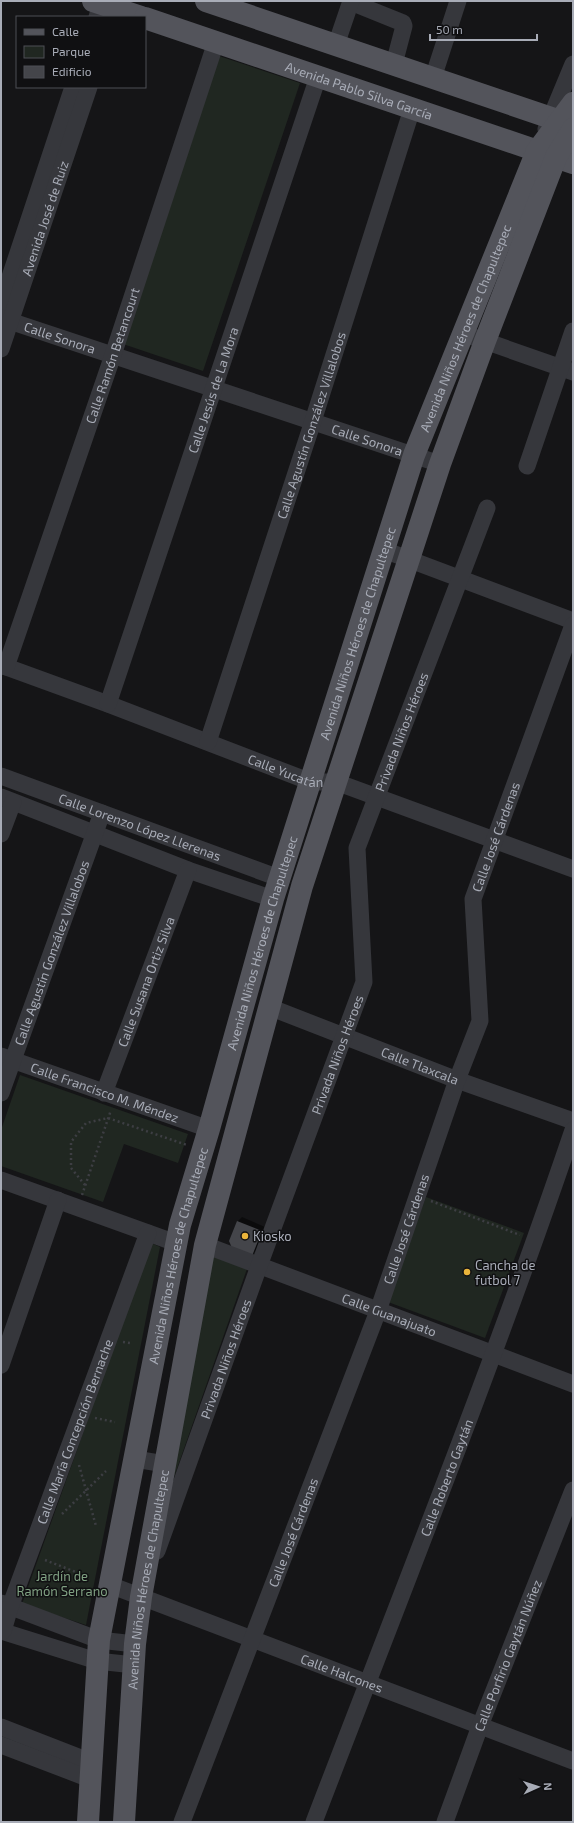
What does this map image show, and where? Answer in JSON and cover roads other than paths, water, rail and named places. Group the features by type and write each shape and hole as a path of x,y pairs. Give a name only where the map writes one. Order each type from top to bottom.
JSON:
{"main road":[{"path":"206,1 235,6 336,45 564,123"},
{"path":"106,7 138,16"},
{"name":"Avenida Pablo Silva García","path":"146,18 555,157"},
{"name":"Avenida Niños Héroes de Chapultepec","path":"124,1822 135,1654 141,1597 205,1245 302,886 440,464 555,157 564,123 573,103"},
{"name":"Avenida Niños Héroes de Chapultepec","path":"88,1822 98,1651 176,1243 279,878 311,782 414,455 462,333 555,157"}],"street":[{"path":"336,45 351,1 403,23 404,26 394,64"},
{"path":"433,78 458,1"},
{"name":"Calle Ramón Betancourt","path":"4,666 113,355 216,42"},
{"path":"564,123 573,64"},
{"name":"Calle Jesús de La Mora","path":"108,704 318,77"},
{"name":"Avenida José de Ruiz","path":"1,304 73,88"},
{"name":"Avenida José de Ruiz","path":"1,349 6,319 89,88"},
{"name":"Calle Agustín González Villalobos","path":"208,742 313,421 412,108"},
{"name":"Calle Sonora","path":"6,319 440,464"},
{"path":"527,466 567,369 573,331"},
{"path":"462,333 567,369"},
{"name":"Privada Niños Héroes","path":"141,1597 259,1266 364,982 357,848 487,508"},
{"path":"384,550 573,621"},
{"name":"Calle José Cárdenas","path":"182,1822 378,1311 417,1196 480,1021 473,899 573,625"},
{"name":"Calle Yucatán","path":"4,666 108,704 311,782 336,782 573,869"},
{"name":"Calle Lorenzo López Llerenas","path":"1,776 279,878"},
{"path":"1,834 7,800"},
{"name":"Calle Lorenzo López Llerenas","path":"7,800 188,870 273,899"},
{"name":"Calle Agustín González Villalobos","path":"1,1093 7,1058 102,813"},
{"name":"Calle Susana Ortiz Silva","path":"104,1093 188,870"},
{"name":"Calle Tlaxcala","path":"269,1007 458,1080 573,1120"},
{"name":"Calle Francisco M. Méndez","path":"7,1058 209,1129"},
{"name":"Calle Roberto Gaytán","path":"314,1822 493,1354 535,1241 573,1130"},
{"path":"1,1180 176,1243"},
{"path":"1,1365 58,1200"},
{"name":"Calle María Concepción Bernache","path":"2,1631 5,1605 148,1233"},
{"name":"Calle Guanajuato","path":"205,1245 573,1384"},
{"path":"134,1459 165,1464"},
{"name":"Calle Porfirio Gaytán Núñez","path":"445,1822 480,1726 573,1490"},
{"name":"Calle Halcones","path":"110,1585 573,1761"},
{"path":"5,1605 98,1651"},
{"path":"2,1631 98,1651 135,1654"},
{"path":"1,1727 91,1771"},
{"path":"1,1745 91,1771"}],"place":[{"name":"Kiosko","path":"245,1236"},
{"name":"Cancha de futbol 7","path":"467,1272"}],"park label":[{"name":"Jardín de Ramón Serrano","path":"62,1584"}]}
